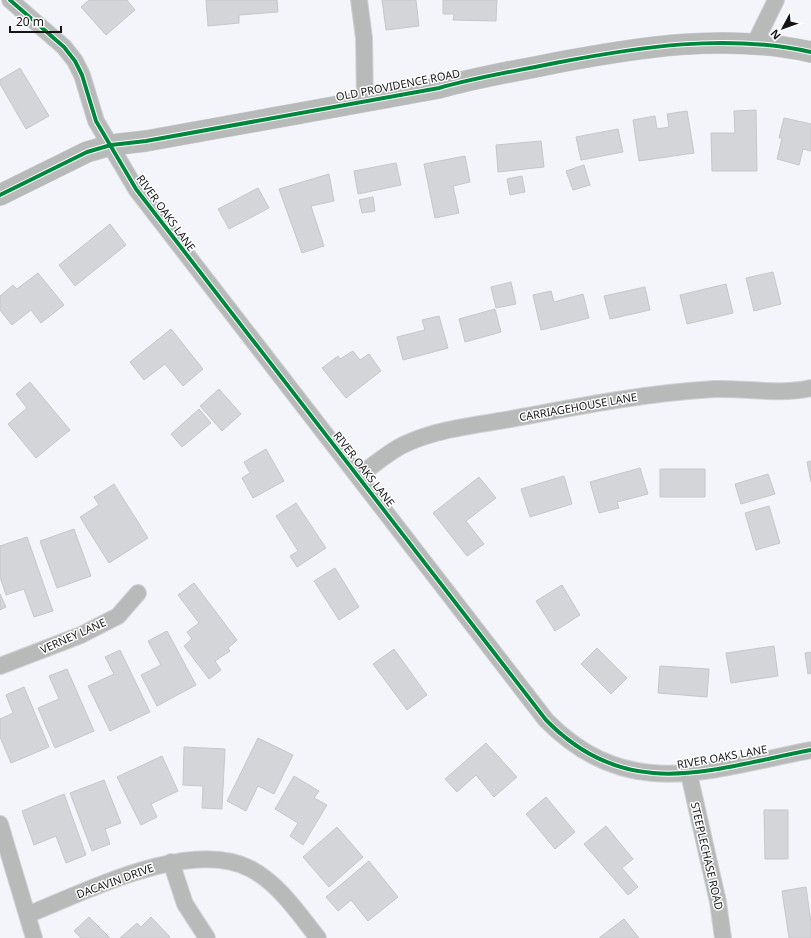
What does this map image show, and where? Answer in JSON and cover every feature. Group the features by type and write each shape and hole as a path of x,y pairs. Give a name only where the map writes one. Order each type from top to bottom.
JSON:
{"street":[{"name":"RIVER OAKS LANE","path":"10,0 64,47 75,61 87,90 96,121 136,189 546,720 564,738 591,756 625,769 667,775 689,774 811,750"},
{"path":"359,0 364,38 365,102"},
{"path":"755,44 776,0"},
{"name":"OLD PROVIDENCE ROAD","path":"0,195 87,152 111,145 146,141 365,102 590,57 696,43 755,44 811,52"},
{"name":"CARRIAGEHOUSE LANE","path":"358,476 403,445 428,436 482,424 665,393 716,389 792,390 811,388"},
{"name":"VERNEY LANE","path":"0,666 81,635 118,616 138,593"},
{"name":"STEEPLECHASE ROAD","path":"689,774 718,902 723,938"},
{"path":"0,824 34,938"},
{"name":"DACAVIN DRIVE","path":"27,915 141,870 171,862 222,859 250,869 276,888 318,938"},
{"path":"171,862 185,904 207,938"}],"building":[{"path":"89,0 127,0 135,10 106,35 81,7"},
{"path":"206,0 277,0 278,12 239,15 239,23 208,26"},
{"path":"382,0 416,0 419,26 386,30"},
{"path":"443,0 497,0 496,21 453,20 454,14 443,14"},
{"path":"20,68 49,116 26,129 0,84 0,80"},
{"path":"756,110 757,171 712,171 711,133 735,133 734,111"},
{"path":"687,111 694,153 639,161 633,120 655,116 657,129 669,127 667,114"},
{"path":"784,118 811,124 811,151 803,149 799,165 777,159 782,138 779,138"},
{"path":"618,129 623,152 581,160 576,137"},
{"path":"541,141 544,167 498,172 496,145"},
{"path":"465,156 470,182 453,186 459,213 435,218 424,164"},
{"path":"396,163 401,185 358,194 354,171"},
{"path":"584,165 590,185 573,190 566,171"},
{"path":"329,174 334,201 311,206 324,246 302,253 279,189"},
{"path":"522,176 525,192 510,195 507,179"},
{"path":"258,188 269,208 229,229 218,209"},
{"path":"373,197 375,211 362,213 359,200"},
{"path":"110,224 126,245 75,286 59,265"},
{"path":"773,272 781,304 754,311 746,278"},
{"path":"38,273 64,305 41,323 31,310 12,325 0,310 0,296 13,285 17,289"},
{"path":"511,282 516,304 496,308 491,287"},
{"path":"726,284 733,313 687,324 680,295"},
{"path":"645,287 650,310 610,319 604,296"},
{"path":"551,291 554,302 583,294 589,318 541,330 533,295"},
{"path":"495,309 501,332 465,342 459,319"},
{"path":"439,316 448,348 403,360 397,337 425,330 422,320"},
{"path":"171,329 203,369 183,386 165,364 144,380 130,362"},
{"path":"353,351 360,360 369,354 381,371 346,398 322,368 338,356 340,359"},
{"path":"30,382 70,430 36,458 8,424 27,408 16,394"},
{"path":"219,389 241,414 222,431 200,406"},
{"path":"199,409 211,423 182,447 171,434"},
{"path":"266,449 284,481 253,498 242,478 250,473 244,462"},
{"path":"811,461 811,482 807,462"},
{"path":"640,468 648,494 617,502 619,508 599,513 590,482"},
{"path":"660,469 705,469 705,497 660,497"},
{"path":"768,474 775,494 741,504 735,484"},
{"path":"564,476 572,504 530,517 521,489"},
{"path":"479,477 496,498 466,521 484,544 467,556 433,513"},
{"path":"114,484 148,538 109,563 80,517 99,505 94,497"},
{"path":"296,503 326,548 297,567 290,556 298,551 276,516"},
{"path":"769,506 780,543 756,550 745,513"},
{"path":"74,529 91,576 57,588 40,541"},
{"path":"27,537 53,611 34,617 24,589 6,595 0,577 0,546"},
{"path":"335,568 359,607 339,620 314,581"},
{"path":"194,583 237,640 228,648 230,651 215,661 221,670 209,679 184,646 192,639 187,632 199,623 178,595"},
{"path":"562,585 580,615 555,631 536,601"},
{"path":"0,594 6,607 0,610"},
{"path":"167,631 196,685 157,706 141,675 161,665 148,641"},
{"path":"774,646 778,676 731,683 726,653"},
{"path":"597,648 627,678 611,694 581,664"},
{"path":"394,649 427,695 407,710 373,664"},
{"path":"120,650 150,712 110,731 88,686 114,674 105,657"},
{"path":"811,652 811,673 808,674 805,653"},
{"path":"660,666 709,669 707,697 658,693"},
{"path":"67,669 94,731 55,748 38,708 59,699 49,676"},
{"path":"24,687 49,747 11,763 0,737 0,719 13,713 6,695"},
{"path":"258,738 293,755 274,794 258,786 246,811 227,801"},
{"path":"486,743 517,777 494,797 476,775 457,792 445,779"},
{"path":"184,747 225,749 222,809 202,808 203,786 183,785"},
{"path":"162,756 178,791 151,804 157,817 141,825 117,777"},
{"path":"294,776 319,791 314,798 327,805 303,845 290,836 298,823 275,809"},
{"path":"104,780 121,823 105,829 110,844 92,851 70,793"},
{"path":"64,794 86,855 66,863 56,836 34,845 22,811"},
{"path":"546,797 575,832 555,849 526,814"},
{"path":"764,810 788,810 788,859 765,859"},
{"path":"606,826 633,859 622,868 638,887 628,895 584,844"},
{"path":"337,827 363,857 329,887 303,857"},
{"path":"369,861 398,897 368,921 351,900 338,911 326,897"},
{"path":"806,887 811,923 811,938 789,938 782,891"},
{"path":"89,917 110,938 81,938 74,931"},
{"path":"151,917 170,937 120,938 137,923 141,927"},
{"path":"624,919 639,938 599,938"}],"cycle path":[{"path":"10,0 64,47 75,61 82,75 96,121 136,189 546,720 577,746 608,763 640,771 672,774 705,771 811,750"},
{"path":"0,195 87,152 111,145 146,141 439,88 482,77 587,57 651,47 715,43 747,43 779,46 811,52"}]}
